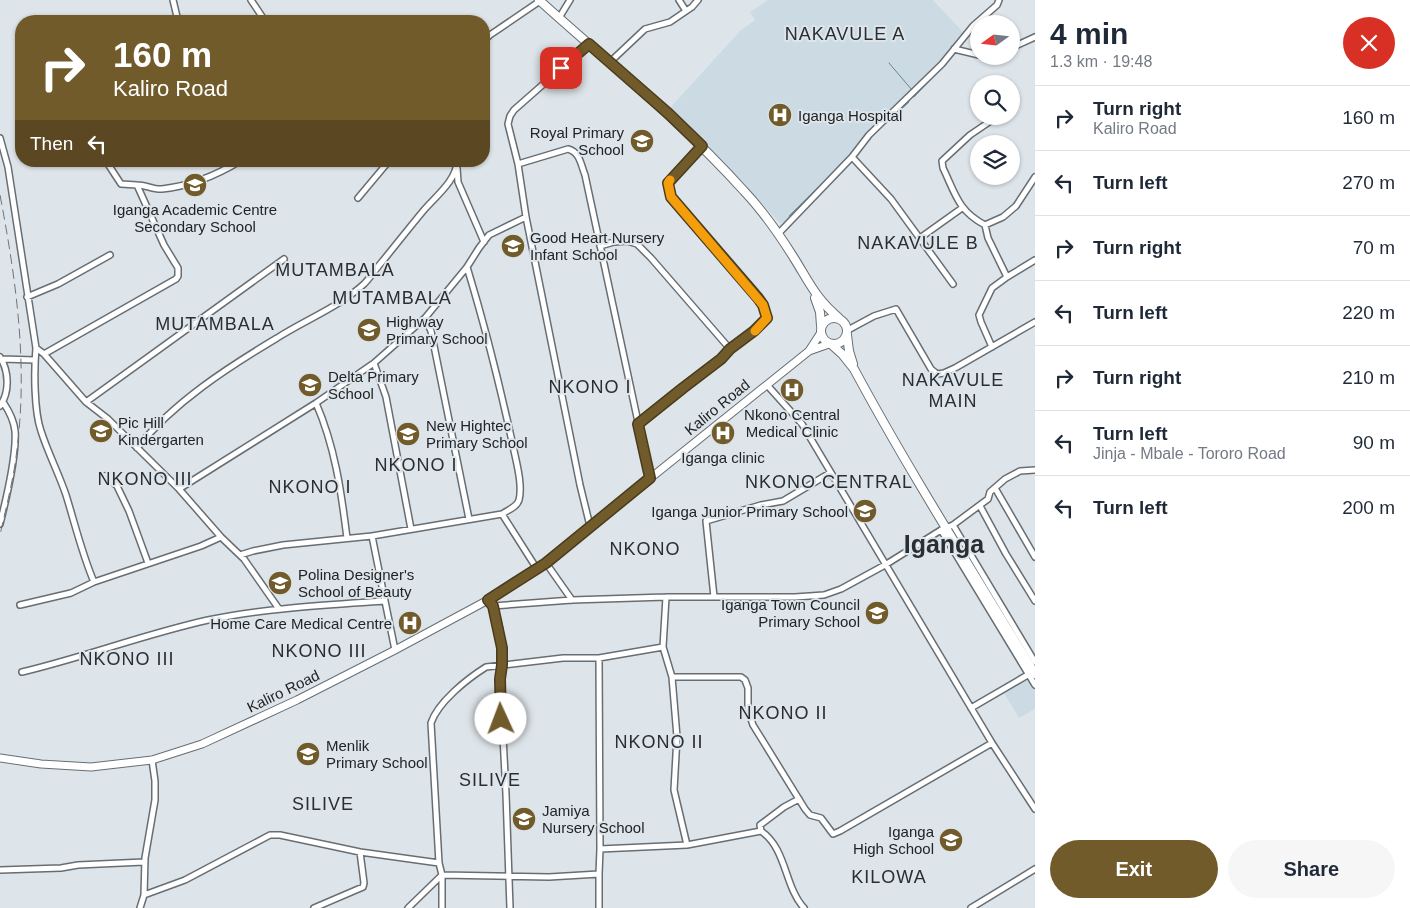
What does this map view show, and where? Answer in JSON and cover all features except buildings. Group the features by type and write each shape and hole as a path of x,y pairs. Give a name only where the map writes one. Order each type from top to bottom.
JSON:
{"main road":[{"path":"540,0 702,146 745,192 778,234 824,306 845,322 848,351 854,369 882,421 994,604 1033,672"},
{"path":"814,293 820,312 820,330 830,345 842,354 854,369"},
{"path":"820,330 829,319 838,318"},
{"name":"Kaliro Road","path":"809,351 820,330"},
{"path":"830,345 841,342 847,332"},
{"name":"Kaliro Road","path":"0,758 41,764 91,767 152,760 202,744 242,727 490,603 546,563 809,351 830,345"}],"street":[{"path":"173,0 177,15"},
{"path":"251,0 261,15"},
{"path":"490,35 540,0"},
{"path":"559,18 570,0"},
{"path":"679,0 686,11"},
{"path":"610,62 645,30 670,22 698,0"},
{"path":"778,234 852,157 869,135 911,95 973,26 997,5 999,0"},
{"path":"1020,44 1035,37"},
{"path":"589,44 514,110 508,124 518,164 526,217 590,526"},
{"path":"954,49 970,52"},
{"path":"985,125 970,135 942,161 943,168 962,208 973,218 985,225 988,238 1007,277"},
{"path":"0,138 8,167 36,348 37,413 41,430 60,476 76,531 94,582"},
{"path":"638,424 721,359 767,318 763,305 758,298 671,197 668,183 702,146"},
{"path":"518,164 568,149 574,151 578,156 585,176 650,478"},
{"path":"852,157 892,199 954,284"},
{"path":"110,167 121,184 141,184 161,189 208,178 229,167"},
{"path":"358,198 384,167"},
{"path":"457,168 458,182 484,242"},
{"path":"137,448 151,432 217,377 277,337 333,306 364,284 449,182 457,168"},
{"path":"985,225 1003,217 1016,206 1035,177"},
{"path":"44,354 176,279 178,276 178,268 164,246 135,184"},
{"path":"920,238 962,208"},
{"path":"179,489 316,403 374,363 425,318 467,267 490,235 526,217"},
{"path":"600,246 614,242 637,244 730,349"},
{"path":"27,297 58,284 110,255"},
{"path":"86,402 284,259"},
{"path":"992,347 979,315 992,288 1035,260"},
{"path":"240,555 283,546 372,536 502,514 516,505 519,500 520,480 485,328 467,267"},
{"path":"847,332 874,316 896,308 931,369 937,374 944,373 1035,322"},
{"path":"425,318 431,331 469,519"},
{"path":"36,348 44,354 86,402 108,419 179,489 221,537 240,555 279,608"},
{"path":"0,524 15,448 15,429 10,412 2,404 6,395 7,385 5,369 1,358 35,360"},
{"path":"374,363 386,397 411,529"},
{"path":"767,385 802,424 992,743 1035,809"},
{"path":"316,403 335,457 346,538"},
{"path":"510,908 500,687 502,665 500,635 490,603 666,597 795,597 824,595 841,589 947,528 980,506 988,499 990,492 1005,479 1020,471 1035,470"},
{"path":"714,597 706,521 761,505 783,501 830,473"},
{"path":"105,476 117,486 130,511 148,564"},
{"path":"995,488 1035,556"},
{"path":"980,506 1006,554 1035,600"},
{"path":"502,514 537,569"},
{"path":"947,528 1035,662"},
{"path":"372,536 395,650"},
{"path":"20,605 71,593 94,582 201,546 221,537"},
{"path":"546,563 572,600"},
{"path":"666,597 663,647 672,677 677,737 674,790 687,844"},
{"path":"22,672 91,654 162,631 210,620 279,608 385,601"},
{"path":"442,908 442,875 439,863 430,723 441,704 476,673 486,667 563,658 599,658 663,647"},
{"path":"599,658 599,908"},
{"path":"972,708 1033,672 1035,685"},
{"path":"672,677 741,677 745,680 748,688 748,710 753,725 804,809 810,815 821,818 834,834 992,743"},
{"path":"140,908 144,895 144,862 154,800 155,781 152,760"},
{"path":"761,831 760,825 784,807 799,799"},
{"path":"600,849 687,844 761,831 768,835 772,841 785,865 798,901 804,908"},
{"path":"144,895 185,880 270,835 280,835 360,852 439,863"},
{"path":"314,908 363,887 360,852"},
{"path":"0,870 144,862"},
{"path":"971,908 1035,869"},
{"path":"408,908 442,875 509,877 599,874"}],"shaded area":[{"name":"Iganga Hospital","path":"768,0 933,0 964,33 937,65 879,122 784,223 777,220 723,161 669,109 741,30 755,20 750,12"},
{"path":"1025,681 1031,681 1035,688 1035,709 1019,718 1004,693"}],"waterway":[{"path":"697,5 702,0"},
{"path":"681,17 687,14"},
{"path":"618,58 623,53"},
{"path":"889,63 912,90"},
{"path":"914,97 932,78"},
{"path":"888,122 909,102"},
{"path":"789,216 831,175"}],"railway":[{"path":"0,195 11,258 21,353 20,417 16,460 0,535"}],"slow traffic":[{"path":"670,180 668,189 671,197 763,305 767,318 755,331"}],"place":[{"name":"Iganga Hospital","path":"780,115"},
{"name":"Royal Primary School","path":"642,141"},
{"name":"Iganga Academic Centre Secondary School","path":"195,185"},
{"name":"Good Heart Nursery Infant School","path":"513,246"},
{"name":"Highway Primary School","path":"369,330"},
{"name":"Delta Primary School","path":"310,385"},
{"name":"Nkono Central Medical Clinic","path":"792,390"},
{"name":"Pic Hill Kindergarten","path":"101,431"},
{"name":"Iganga clinic","path":"723,433"},
{"name":"New Hightec Primary School","path":"408,434"},
{"name":"Iganga Junior Primary School","path":"865,511"},
{"name":"Polina Designer's School of Beauty","path":"280,583"},
{"name":"Iganga Town Council Primary School","path":"877,613"},
{"name":"Home Care Medical Centre","path":"410,623"},
{"name":"Menlik Primary School","path":"308,754"},
{"name":"Jamiya Nursery School","path":"524,819"},
{"name":"Iganga High School","path":"951,840"}],"district":[{"name":"NAKAVULE A","path":"845,34"},
{"name":"NAKAVULE B","path":"918,243"},
{"name":"MUTAMBALA","path":"335,270"},
{"name":"MUTAMBALA","path":"392,298"},
{"name":"MUTAMBALA","path":"215,324"},
{"name":"NKONO I","path":"590,387"},
{"name":"NAKAVULE MAIN","path":"953,390"},
{"name":"NKONO I","path":"416,465"},
{"name":"NKONO III","path":"145,479"},
{"name":"NKONO CENTRAL","path":"829,482"},
{"name":"NKONO I","path":"310,487"},
{"name":"Iganga","path":"944,544"},
{"name":"NKONO","path":"645,549"},
{"name":"NKONO III","path":"319,651"},
{"name":"NKONO III","path":"127,659"},
{"name":"NKONO II","path":"783,713"},
{"name":"NKONO II","path":"659,742"},
{"name":"SILIVE","path":"490,780"},
{"name":"SILIVE","path":"323,804"},
{"name":"KILOWA","path":"889,877"}],"route":[{"path":"501,719 500,679 502,648 493,606 488,600 546,563 650,478 638,424 721,359 733,346 754,331 767,318 763,305 758,298 671,197 668,183 702,146 669,114 589,44 561,68"}]}
